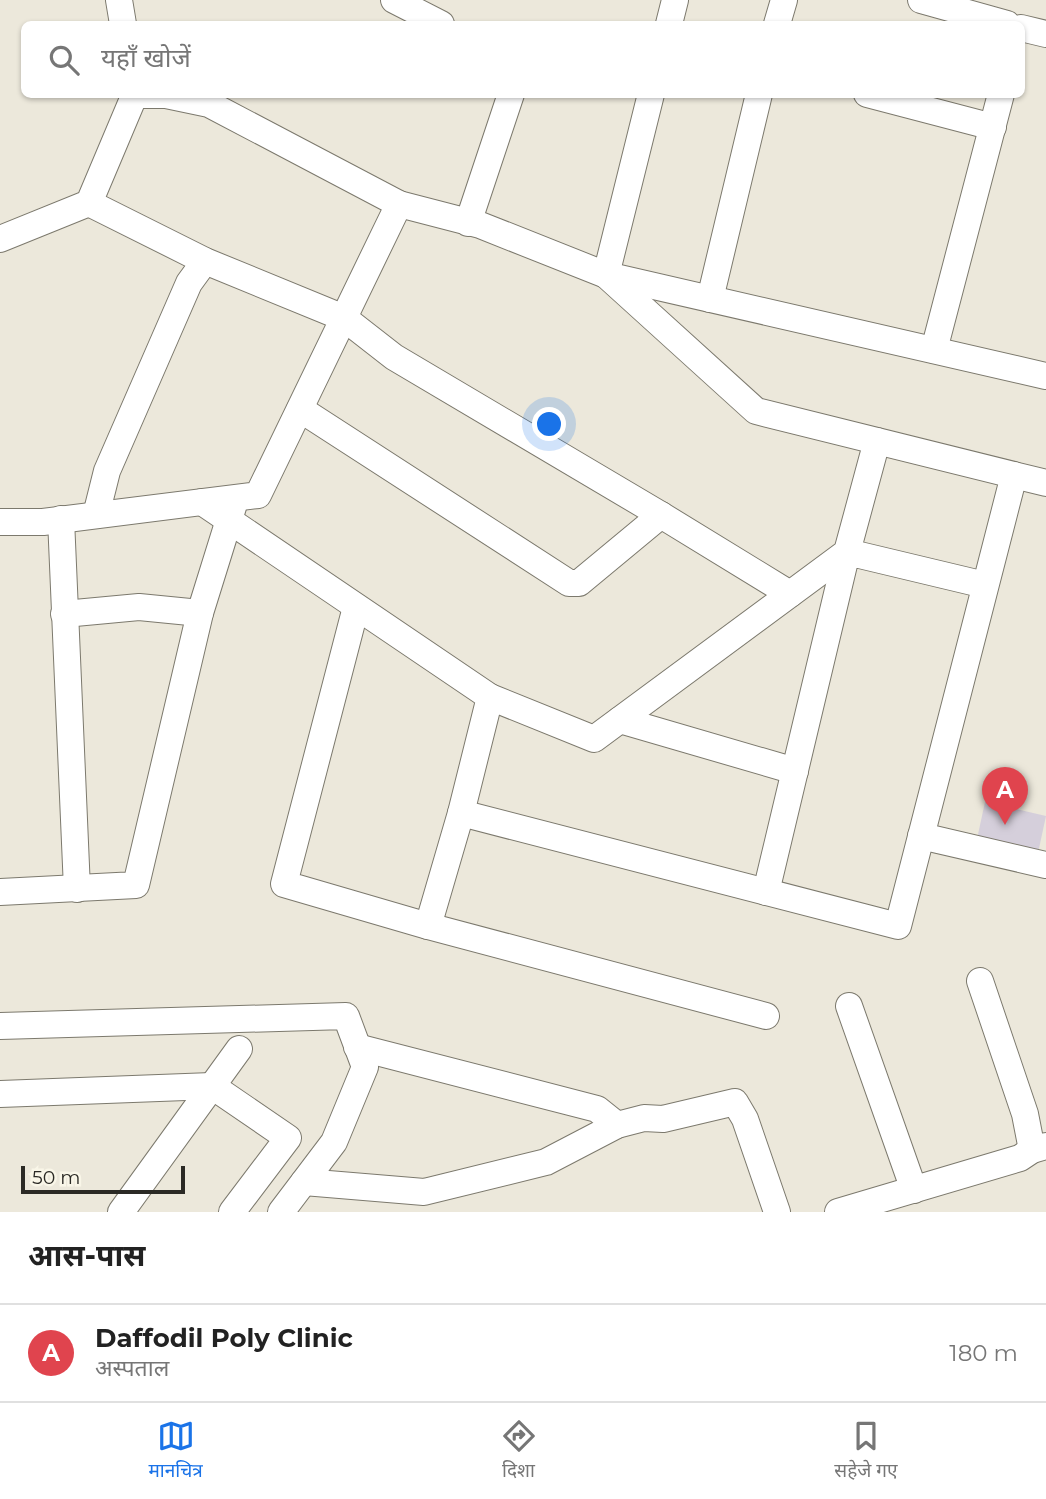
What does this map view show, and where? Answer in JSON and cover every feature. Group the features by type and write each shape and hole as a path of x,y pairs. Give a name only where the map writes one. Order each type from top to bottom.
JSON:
{"street":[{"path":"119,0 122,21"},
{"path":"394,0 435,21"},
{"path":"670,21 675,0"},
{"path":"778,21 784,0"},
{"path":"921,0 996,21"},
{"path":"1025,29 1046,34"},
{"path":"0,239 89,203 134,98"},
{"path":"180,98 209,104 399,204 480,226 606,275 934,351 1044,370"},
{"path":"468,223 510,98"},
{"path":"606,275 650,98"},
{"path":"710,299 758,98"},
{"path":"882,98 993,127"},
{"path":"934,351 1000,98"},
{"path":"89,203 205,261 344,318 394,357 790,594"},
{"path":"0,892 135,886 200,613 233,510 258,495 399,204"},
{"path":"96,515 107,471 189,283 205,261"},
{"path":"606,275 756,411 1046,483"},
{"path":"300,409 569,583 579,583 662,515"},
{"path":"766,892 847,552 877,441"},
{"path":"461,813 898,926 1014,475"},
{"path":"0,522 61,519 202,502 233,510 356,607 490,697 594,740 847,552 985,585"},
{"path":"61,519 77,889"},
{"path":"64,614 139,607 200,613"},
{"path":"356,607 284,884 428,926 766,1016"},
{"path":"428,926 461,813 490,697"},
{"path":"620,720 795,771"},
{"path":"921,836 1046,865"},
{"path":"838,1212 1020,1158 1039,1148 981,981"},
{"path":"849,1006 914,1190"},
{"path":"0,1026 251,1033 346,1016 365,1068 334,1142 281,1212"},
{"path":"121,1212 251,1033"},
{"path":"358,1047 597,1109 617,1125"},
{"path":"0,1094 212,1086 288,1138 232,1212"},
{"path":"304,1182 424,1192 545,1162 617,1125 643,1118 663,1119 735,1102 745,1119 777,1212"}],"building":[{"path":"985,802 1046,816 1038,853 977,839"}],"place":[{"name":"Daffodil Poly Clinic","path":"1005,825"}]}
